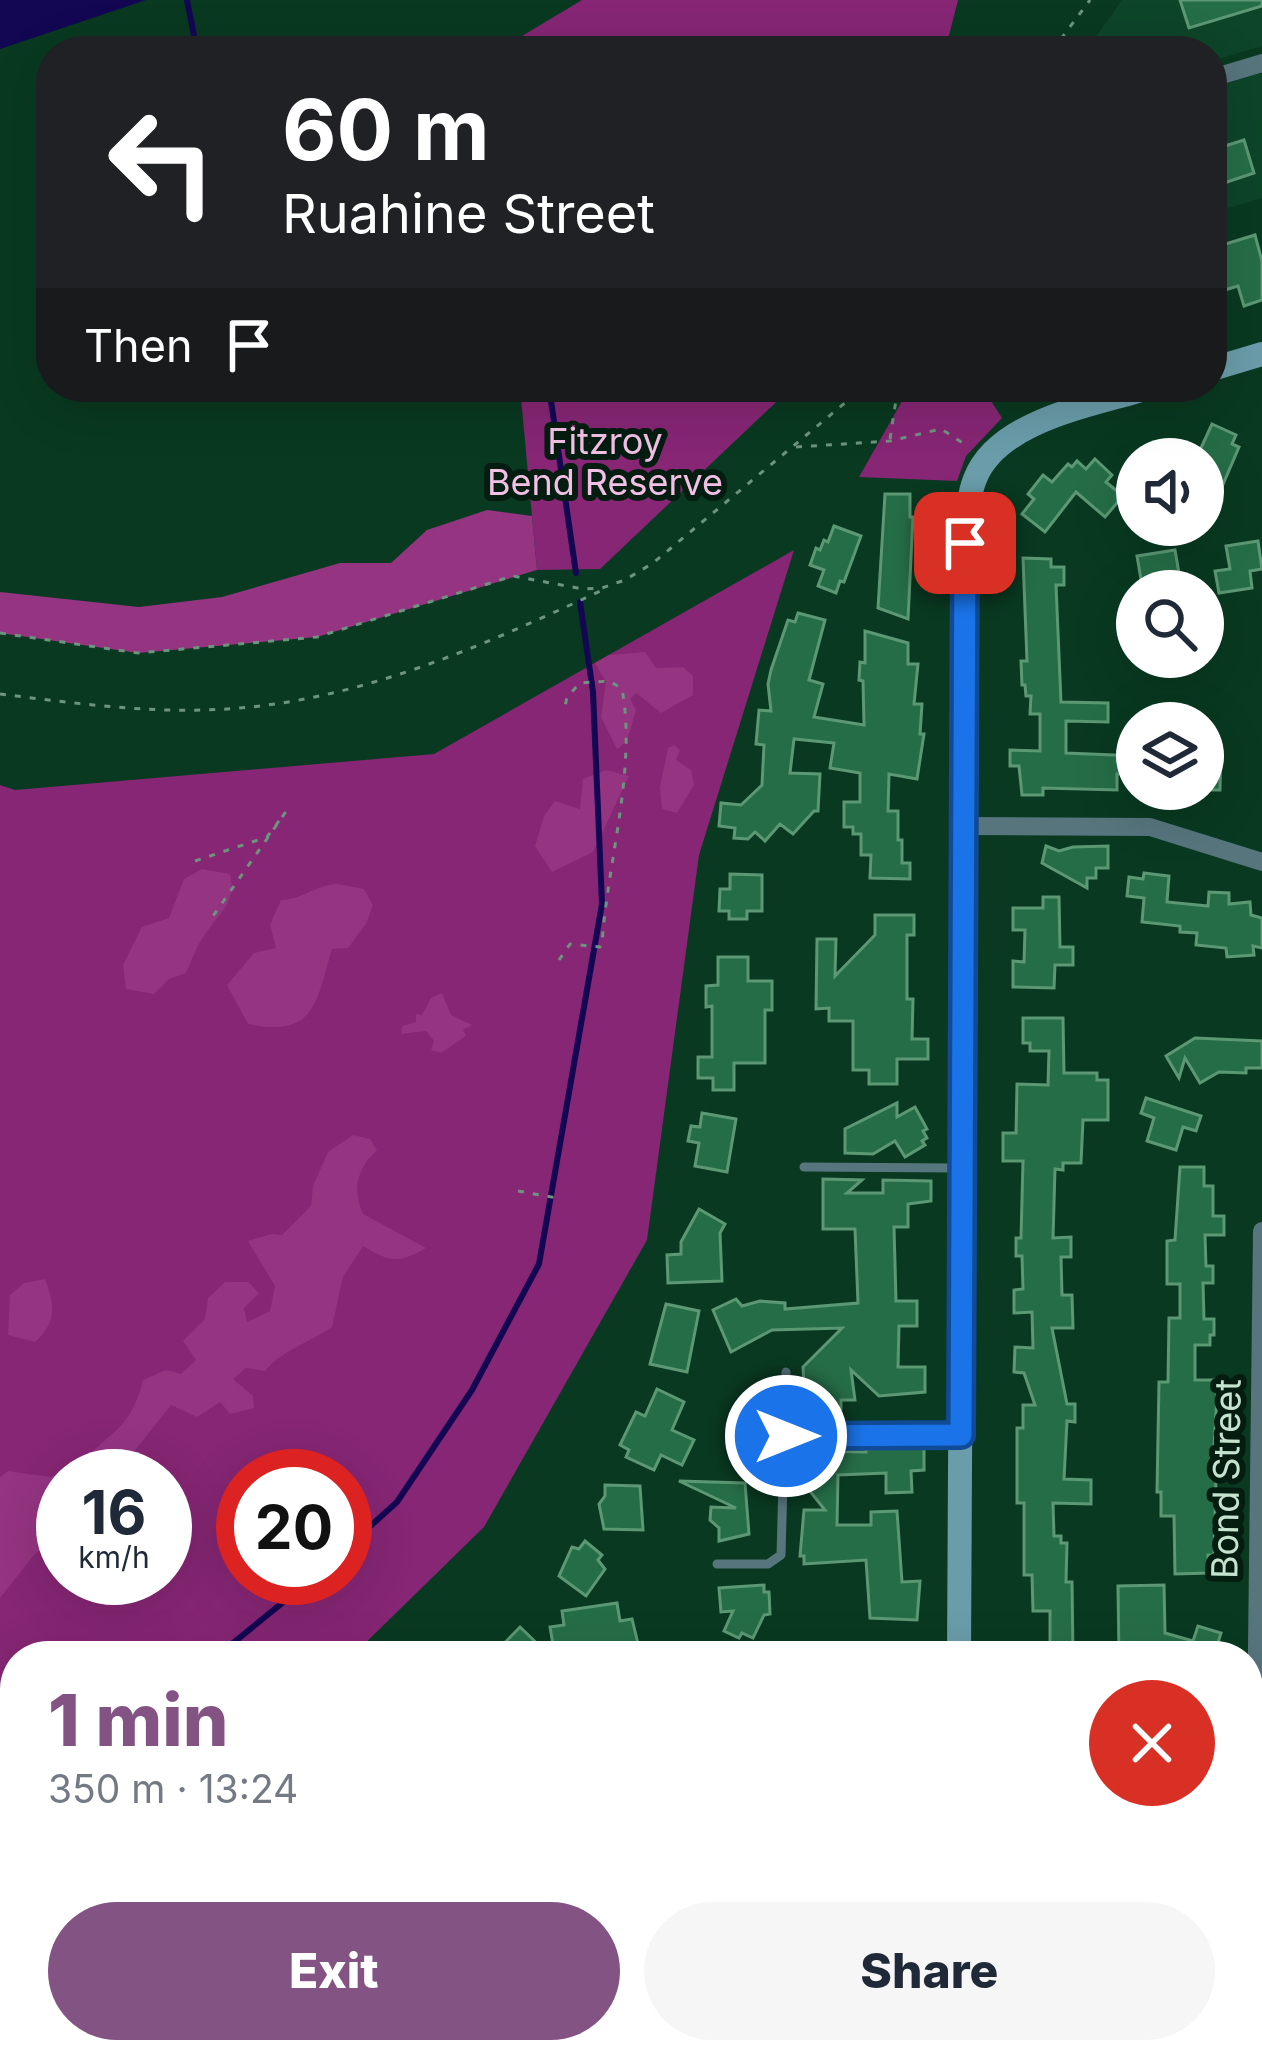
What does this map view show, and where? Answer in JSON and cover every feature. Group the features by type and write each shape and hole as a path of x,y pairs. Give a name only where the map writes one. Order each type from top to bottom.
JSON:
{"street":[{"path":"1227,74 1262,63"},
{"path":"1227,364 1262,354"},
{"path":"959,1641 965,543 970,496 986,457 1029,425 1103,402"},
{"path":"967,826 1150,827 1262,862"},
{"name":"Bond Street","path":"1257,1641 1262,1231"}],"lane":[{"path":"804,1168 962,1168"},
{"path":"717,1564 769,1564 781,1555 786,1372"},
{"path":"786,1436 961,1435"}],"path":[{"path":"1063,36 1090,0"},
{"path":"0,694 199,710 316,698 432,665 625,580 653,563 846,402"},
{"path":"890,441 896,402"},
{"path":"794,447 890,441 941,429 986,457"},
{"path":"0,633 138,652 229,646 317,637 513,576 583,589 625,580"},
{"path":"560,960 570,944 602,944 618,826 626,722 622,689 610,681 580,683 567,697 563,712"},
{"path":"195,861 267,837 285,813 213,916"},
{"path":"518,1191 557,1198"}],"shaded area":[{"path":"0,0 146,0 36,36 0,49"},
{"path":"1122,0 1262,0 1262,46 1227,56 1227,36 1097,36"},
{"path":"1262,73 1262,198 1227,208 1227,83"},
{"path":"487,510 532,516 537,570 317,637 138,653 0,633 0,592 139,607 222,597 340,563 391,563 427,530"},
{"path":"645,652 656,668 683,667 693,676 693,695 661,713 636,693 630,699 636,710 630,732 617,749 601,717 606,682 595,663 609,655"},
{"path":"674,745 680,750 676,760 691,770 694,785 677,813 662,809 660,787 668,748"},
{"path":"606,770 629,776 593,852 552,872 535,846 544,816 555,801 580,809 583,779"},
{"path":"202,869 230,874 231,893 186,973 169,979 154,994 126,989 123,965 142,927 169,918 184,879"},
{"path":"337,884 364,889 373,905 366,924 348,948 332,949 316,1000 300,1021 270,1027 248,1024 227,985 254,953 276,948 270,925 281,900"},
{"path":"442,993 451,1015 472,1025 463,1030 466,1036 441,1053 431,1050 434,1041 426,1031 401,1034 402,1026 416,1022 416,1014 422,1015 431,998"},
{"path":"353,1135 370,1139 377,1150 358,1179 363,1214 426,1248 394,1259 363,1246 343,1277 332,1327 265,1371 246,1368 233,1379 253,1396 254,1408 230,1414 220,1402 197,1417 171,1405 136,1449 96,1449 131,1412 143,1380 166,1370 181,1374 196,1360 183,1341 205,1319 208,1298 225,1282 248,1282 259,1293 244,1308 247,1322 270,1311 275,1286 248,1241 282,1235 311,1206 313,1186 328,1152"},
{"path":"45,1279 52,1306 47,1328 35,1342 8,1335 10,1295 24,1283"},
{"path":"8,1471 36,1475 36,1554 0,1598 0,1477"}],"green space":[{"path":"582,0 958,0 949,36 522,36"},
{"name":"Fitzroy Bend Reserve","path":"521,402 776,402 600,569 537,570"},
{"path":"902,402 992,402 1002,418 966,456 957,481 859,477"},
{"path":"794,550 699,855 647,1240 484,1527 367,1641 0,1641 0,785 15,790 434,754"}],"building":[{"path":"1180,0 1262,0 1262,6 1189,28"},
{"path":"1244,140 1254,173 1227,182 1227,145"},
{"path":"1255,235 1262,261 1262,300 1244,306 1238,286 1227,289 1227,243"},
{"path":"1212,424 1236,435 1232,444 1239,447 1224,482 1224,438 1206,438"},
{"path":"1095,459 1112,475 1106,482 1116,490 1116,504 1105,517 1076,492 1045,532 1022,514 1034,499 1028,494 1043,475 1052,482 1077,461 1086,469"},
{"path":"885,494 910,494 908,619 878,608"},
{"path":"834,526 861,536 836,593 818,586 824,570 810,565 816,548 828,542"},
{"path":"1258,541 1262,569 1250,571 1252,588 1224,592 1222,570 1230,569 1226,546"},
{"path":"1175,550 1178,570 1139,570 1137,556"},
{"path":"1023,558 1051,559 1051,567 1064,567 1064,585 1056,585 1061,702 1108,703 1108,722 1066,721 1066,753 1116,755 1116,790 1043,788 1043,795 1022,795 1019,766 1010,766 1010,750 1040,751 1040,714 1030,714 1031,696 1026,696 1022,685 1021,661 1027,661"},
{"path":"798,613 825,620 809,680 823,684 814,717 864,725 863,681 859,680 860,662 865,663 865,631 908,643 908,664 918,664 914,704 922,704 920,734 924,734 917,779 889,774 888,811 898,811 902,863 910,863 910,879 870,878 871,855 861,855 861,834 844,827 844,802 860,802 860,773 830,768 834,743 794,739 790,773 820,774 818,811 793,834 780,824 765,841 755,832 748,839 734,838 735,828 719,826 721,803 741,805 762,785 764,745 756,744 759,710 771,711 771,670 788,620 795,622"},
{"path":"1046,846 1059,851 1108,846 1108,868 1096,868 1096,878 1087,878 1087,888 1042,863"},
{"path":"1144,873 1169,876 1167,902 1208,906 1209,892 1229,893 1229,904 1250,902 1251,915 1262,918 1262,948 1253,946 1254,955 1227,957 1226,948 1196,945 1197,933 1180,932 1180,926 1142,922 1144,898 1127,896 1129,877 1143,879"},
{"path":"730,874 762,875 762,911 747,911 747,919 729,919 729,911 719,911 720,889 730,889"},
{"path":"1043,897 1059,897 1060,947 1073,947 1073,965 1055,965 1054,988 1013,987 1013,961 1024,962 1025,930 1013,930 1013,908 1043,908"},
{"path":"875,915 914,915 914,935 907,935 907,999 913,999 912,1039 928,1039 928,1059 897,1059 897,1084 869,1084 869,1070 853,1070 853,1021 829,1021 829,1008 816,1009 817,939 836,939 835,976 875,935"},
{"path":"718,957 748,957 748,981 772,981 772,1010 765,1010 765,1063 734,1063 734,1090 713,1090 713,1078 698,1078 698,1057 712,1057 712,1006 706,1007 706,986 718,985"},
{"path":"1023,1018 1063,1018 1064,1073 1097,1073 1097,1080 1108,1080 1108,1120 1083,1120 1081,1163 1063,1163 1063,1170 1055,1169 1053,1238 1071,1237 1071,1257 1061,1257 1062,1295 1072,1295 1073,1328 1052,1328 1067,1404 1075,1404 1075,1422 1067,1421 1064,1479 1091,1480 1091,1504 1053,1503 1054,1536 1067,1543 1073,1641 1050,1641 1050,1611 1033,1611 1032,1575 1024,1575 1024,1503 1017,1503 1017,1428 1023,1428 1023,1405 1035,1405 1024,1373 1014,1372 1015,1347 1033,1348 1032,1312 1014,1313 1014,1290 1023,1289 1016,1238 1021,1238 1023,1161 1003,1161 1003,1133 1016,1133 1017,1084 1048,1085 1049,1051 1030,1051 1030,1043 1023,1043"},
{"path":"1195,1038 1262,1041 1262,1068 1219,1072 1200,1083 1185,1058 1179,1078 1166,1056"},
{"path":"1146,1098 1201,1116 1196,1131 1183,1127 1176,1150 1147,1141 1154,1118 1141,1113"},
{"path":"897,1103 897,1117 915,1107 927,1129 923,1131 925,1145 905,1157 895,1141 873,1154 845,1153 845,1129"},
{"path":"702,1113 736,1119 727,1172 695,1166 699,1143 688,1141 691,1126 700,1127"},
{"path":"1180,1167 1204,1167 1204,1186 1213,1186 1213,1216 1224,1216 1224,1235 1205,1235 1206,1266 1213,1266 1213,1283 1203,1283 1204,1319 1214,1319 1214,1335 1210,1335 1210,1345 1195,1345 1195,1380 1218,1380 1212,1479 1216,1479 1214,1555 1208,1555 1209,1573 1175,1574 1174,1516 1161,1516 1161,1492 1157,1492 1159,1382 1168,1382 1169,1318 1180,1318 1180,1284 1167,1284 1167,1241 1175,1240"},
{"path":"823,1179 862,1180 847,1193 883,1193 883,1180 931,1181 931,1201 908,1204 908,1227 894,1227 896,1301 917,1301 917,1326 899,1326 898,1367 925,1367 925,1392 879,1396 851,1370 855,1400 841,1400 841,1409 811,1409 811,1386 804,1386 803,1367 842,1328 772,1330 731,1352 713,1310 736,1299 742,1306 760,1301 785,1303 785,1309 858,1303 855,1229 823,1229"},
{"path":"699,1209 725,1224 720,1233 722,1281 668,1283 667,1255 681,1254 681,1242"},
{"path":"666,1304 699,1311 687,1372 650,1364"},
{"path":"657,1389 684,1402 672,1430 694,1440 682,1465 661,1455 654,1470 626,1457 629,1450 620,1445 636,1412 645,1416"},
{"path":"924,1447 924,1470 911,1471 912,1492 886,1493 886,1473 838,1475 837,1525 871,1525 871,1512 897,1511 902,1582 920,1581 917,1620 870,1618 866,1560 804,1564 800,1556 804,1510 825,1510 801,1480 800,1460 809,1451"},
{"path":"679,1481 745,1483 749,1534 719,1541 719,1528 710,1520 711,1507 736,1508"},
{"path":"605,1485 640,1486 643,1530 604,1529 599,1504"},
{"path":"585,1541 602,1555 598,1560 605,1569 586,1596 559,1576 572,1547 579,1549"},
{"path":"764,1585 770,1614 764,1615 753,1638 724,1631 733,1611 721,1612 719,1588"},
{"path":"1164,1585 1165,1633 1193,1641 1119,1641 1118,1586"},
{"path":"617,1603 620,1621 632,1619 637,1641 552,1641 550,1627 564,1625 562,1611"},
{"path":"1198,1626 1221,1633 1218,1641 1193,1641"},
{"path":"520,1627 534,1641 506,1641"}],"waterway":[{"path":"187,0 194,36"},
{"path":"551,402 576,573"},
{"path":"372,1525 397,1502 472,1390 539,1264 602,904 593,692 580,602"},
{"path":"235,1641 280,1605"}],"route":[{"path":"786,1436 961,1435 965,543"}]}
